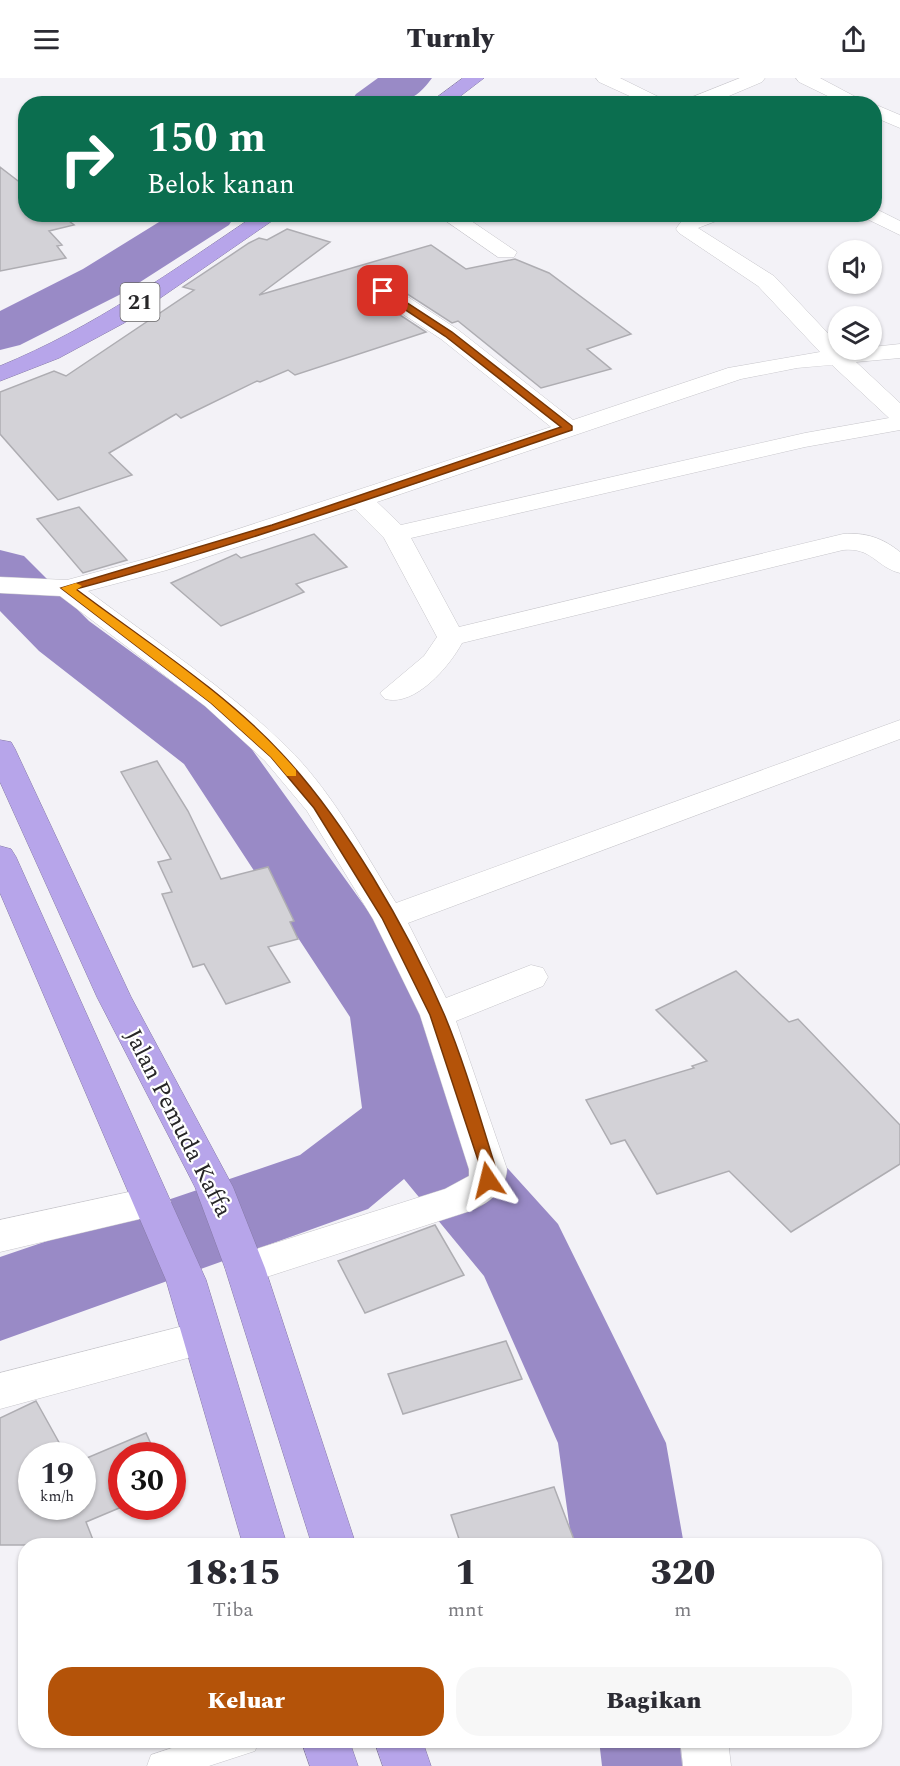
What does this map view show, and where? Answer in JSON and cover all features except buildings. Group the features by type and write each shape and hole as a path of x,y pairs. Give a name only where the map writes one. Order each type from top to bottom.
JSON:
{"highway":[{"path":"449,96 475,78"},
{"name":"21","path":"0,374 51,353 116,318 260,222"},
{"name":"Jalan Pemuda Kaffa","path":"0,749 114,997 214,1186 243,1262 332,1538"},
{"name":"Jalan Pemuda Kaffa","path":"0,856 186,1280 263,1538"},
{"path":"67,1010 114,997"},
{"path":"328,1748 334,1766"},
{"path":"401,1748 407,1766"}],"street":[{"path":"605,78 646,96"},
{"path":"712,96 756,78"},
{"path":"805,78 843,96"},
{"path":"882,114 900,122"},
{"path":"882,219 900,229"},
{"path":"459,222 506,252"},
{"path":"692,222 686,229 766,281 828,344"},
{"path":"383,291 449,334 568,428"},
{"path":"882,352 900,351"},
{"path":"0,585 58,588 158,564 736,373 828,357"},
{"path":"843,360 862,382 900,415"},
{"path":"395,534 805,440 900,423"},
{"path":"360,499 395,534 451,638"},
{"path":"451,638 849,541 876,544 900,565"},
{"path":"58,588 215,700 276,754 319,805 389,918 437,1015 488,1169 488,1180 468,1195 243,1262"},
{"path":"395,693 430,669 443,655 451,638"},
{"path":"389,918 900,729"},
{"path":"437,1015 531,978"},
{"path":"0,1236 157,1210"},
{"path":"0,1391 202,1338"},
{"path":"705,1748 707,1766"}],"lane":[{"path":"162,1766 219,1748"}],"waterway":[{"path":"384,96 409,78"},
{"path":"0,333 103,281 197,222"},
{"path":"0,571 64,636 211,747 394,1013 410,1121"},
{"path":"0,1299 334,1182 410,1121"},
{"path":"410,1121 523,1252 612,1443 627,1538"},
{"path":"660,1748 663,1766"}],"slow traffic":[{"path":"76,586 67,588 215,700 276,754 292,773"}],"route":[{"path":"383,291 449,334 568,428 400,483 276,527 158,564 67,588 215,700 276,754 319,805 389,918 437,1015 484,1154 488,1180"}]}
